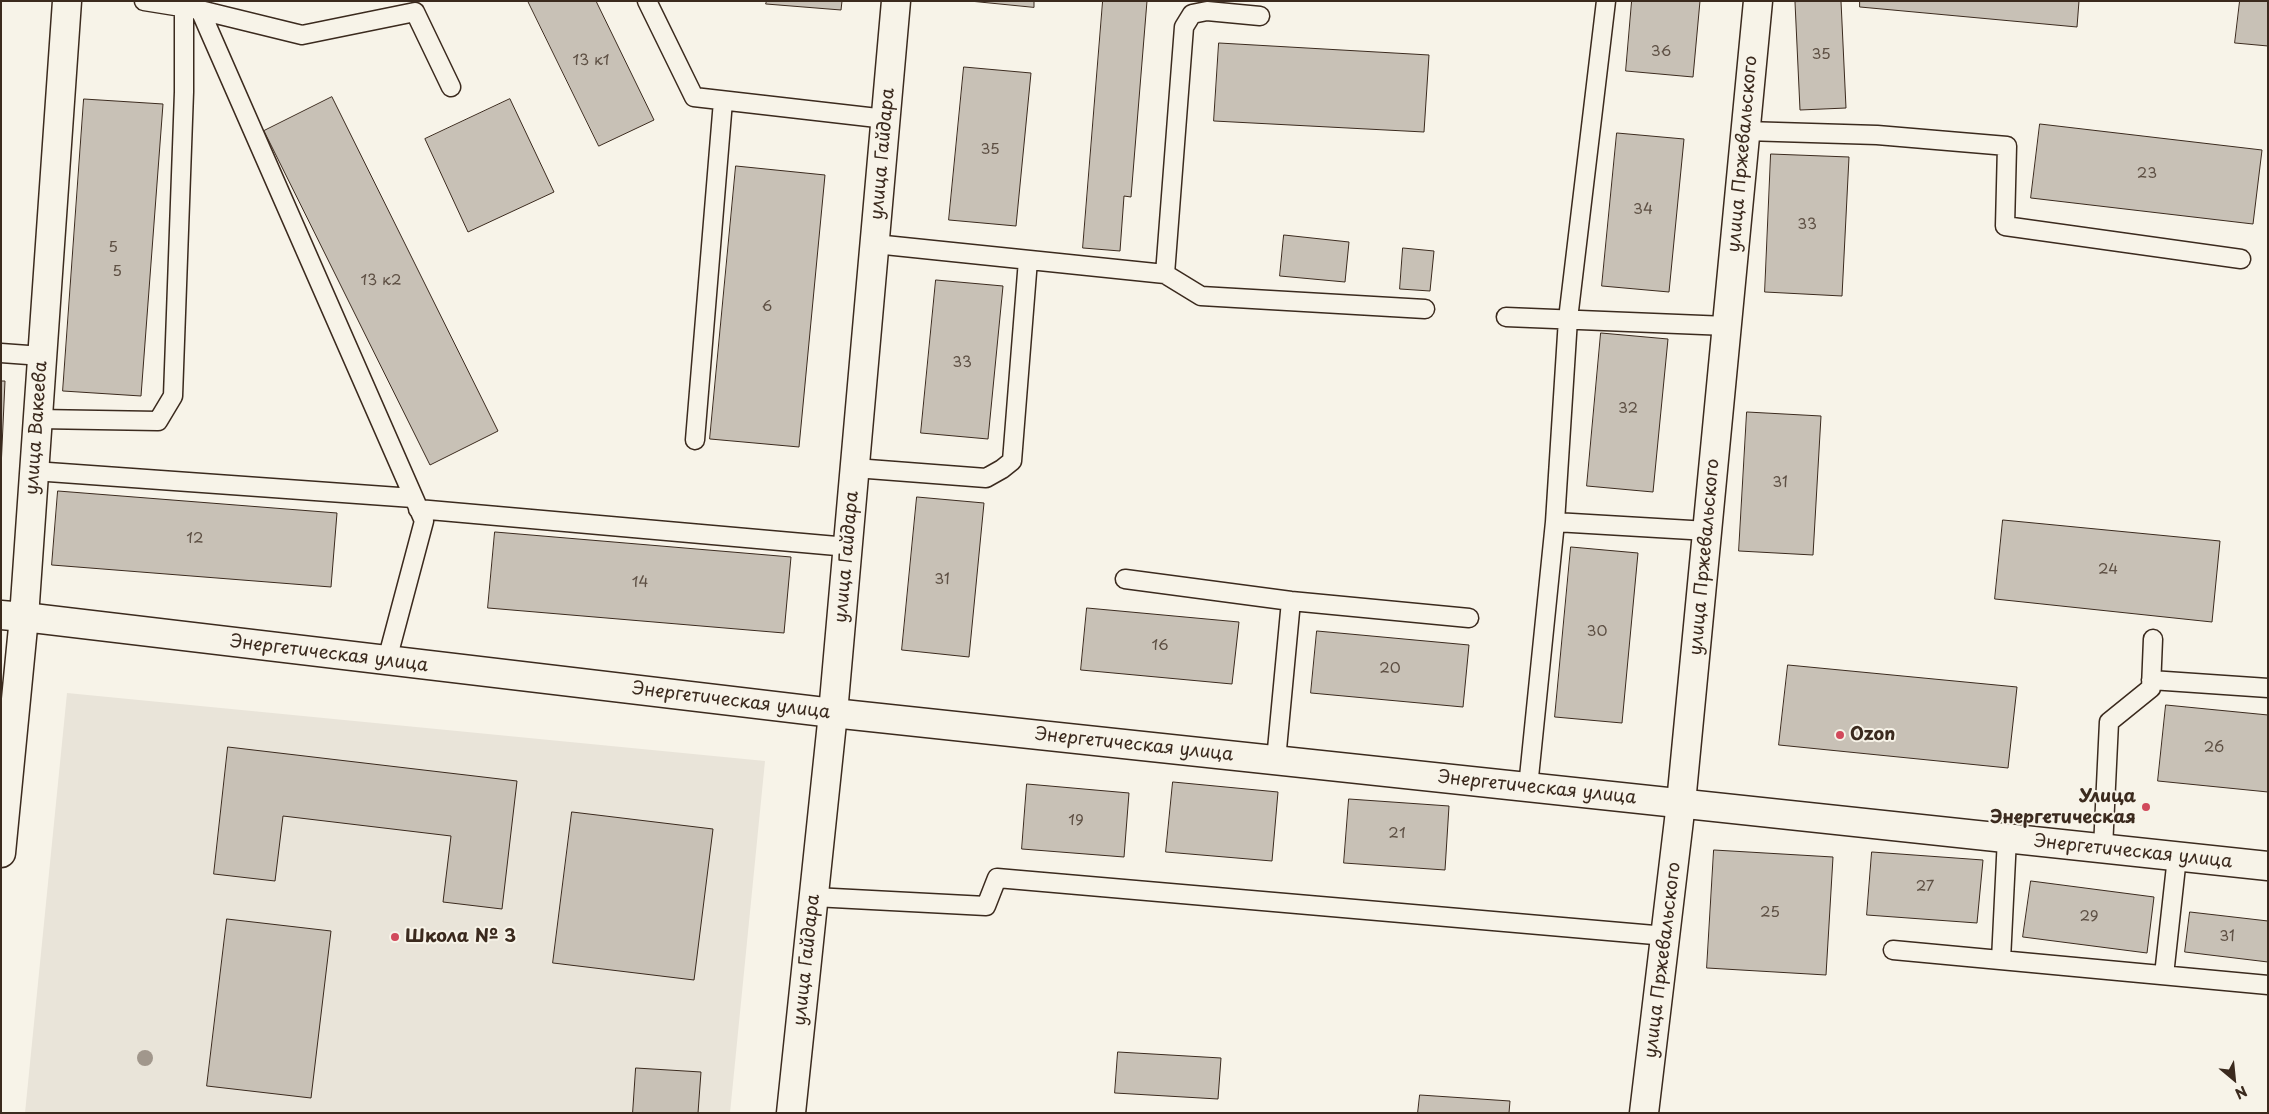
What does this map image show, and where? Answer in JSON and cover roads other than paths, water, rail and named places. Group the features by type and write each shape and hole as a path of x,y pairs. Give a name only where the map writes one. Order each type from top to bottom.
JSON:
{"street":[{"name":"улица Вакеева","path":"1,853 13,616 34,471 67,1"},
{"name":"улица Гайдара","path":"791,1113 833,713 896,1"},
{"name":"улица Пржевальского","path":"1644,1113 1681,803 1758,1"},
{"name":"Энергетическая улица","path":"13,616 833,713 2268,866"}],"lane":[{"path":"144,1 192,9 302,35 415,12 451,87"},
{"path":"647,1 694,97 886,119"},
{"path":"1528,787 1555,522 1568,320 1606,1"},
{"path":"38,419 158,421 173,396 184,92 192,9"},
{"path":"192,9 424,521 387,660"},
{"path":"1165,274 1184,27 1192,14 1207,11 1260,16"},
{"path":"695,440 722,101"},
{"path":"1745,131 1877,135 2007,146 2005,226 2241,259"},
{"path":"875,244 1165,274 1202,296 1425,309"},
{"path":"855,468 986,478 1012,461 1028,260"},
{"path":"1506,317 1727,326"},
{"path":"1,353 42,356"},
{"path":"34,471 416,503 848,547"},
{"path":"1555,522 1708,531"},
{"path":"1126,579 1290,601 1469,618"},
{"path":"1276,760 1290,601"},
{"path":"2103,848 2109,722 2151,688 2153,639"},
{"path":"2151,680 2268,688"},
{"path":"2001,960 2007,838"},
{"path":"2164,975 2177,857"},
{"path":"814,897 986,906 997,878 1666,936"},
{"path":"1893,950 2268,984"}],"place":[{"name":"Ozon","path":"1840,735"},
{"name":"Улица Энергетическая","path":"2146,807"},
{"name":"Школа № 3","path":"395,937"}]}
